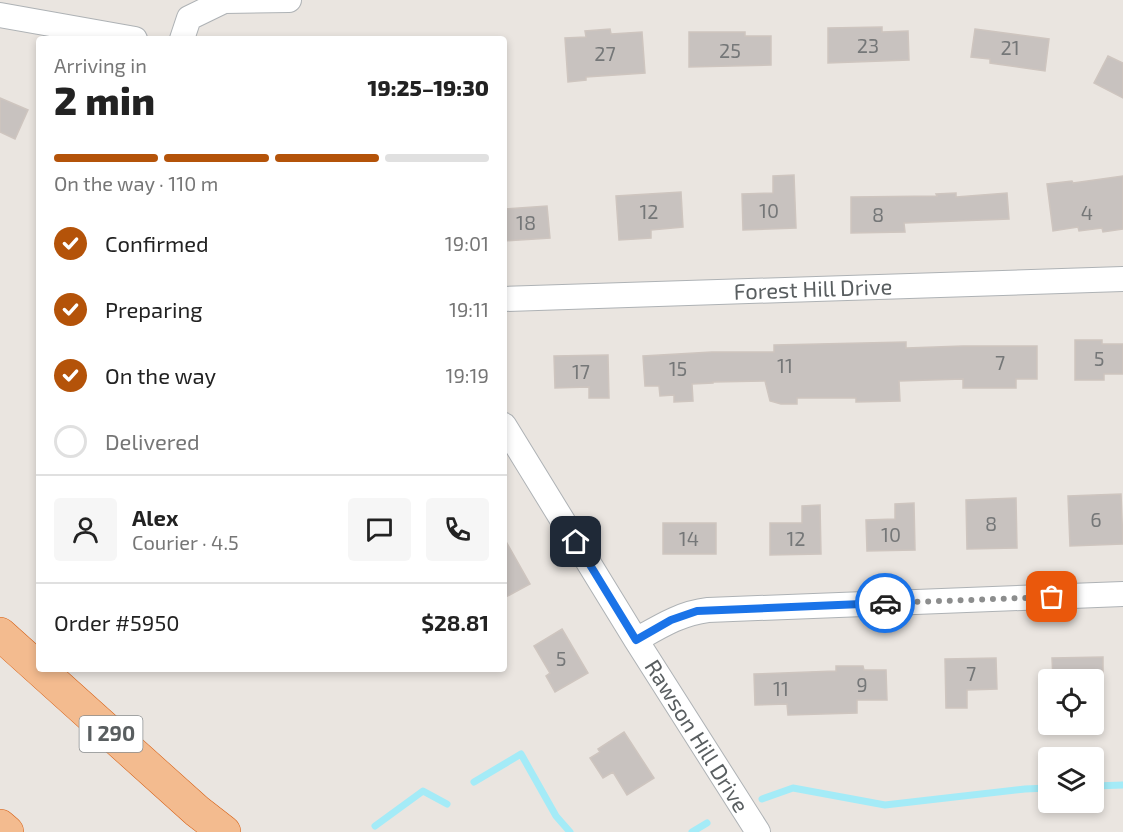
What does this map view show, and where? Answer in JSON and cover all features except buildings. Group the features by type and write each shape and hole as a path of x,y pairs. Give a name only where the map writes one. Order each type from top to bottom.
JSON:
{"highway":[{"name":"I 290","path":"0,634 36,666"},
{"name":"I 290","path":"42,672 197,811 224,832"},
{"path":"0,826 7,832"}],"street":[{"path":"183,36 189,18 224,1 289,0"},
{"path":"0,15 118,36"},
{"name":"Forest Hill Drive","path":"507,299 1123,279"},
{"name":"Rawson Hill Drive","path":"507,430 636,640 758,832"},
{"path":"636,640 671,620 697,611 1123,594"}],"waterway":[{"path":"474,782 521,754 556,816 570,832"},
{"path":"1104,786 1123,785"},
{"path":"762,799 793,788 885,805 1038,788"},
{"path":"375,826 423,791 447,804"},
{"path":"692,832 707,823"}],"way so far":[{"path":"885,603 1052,597"}],"route":[{"path":"576,542 636,640 671,620 697,611 885,603"}]}
